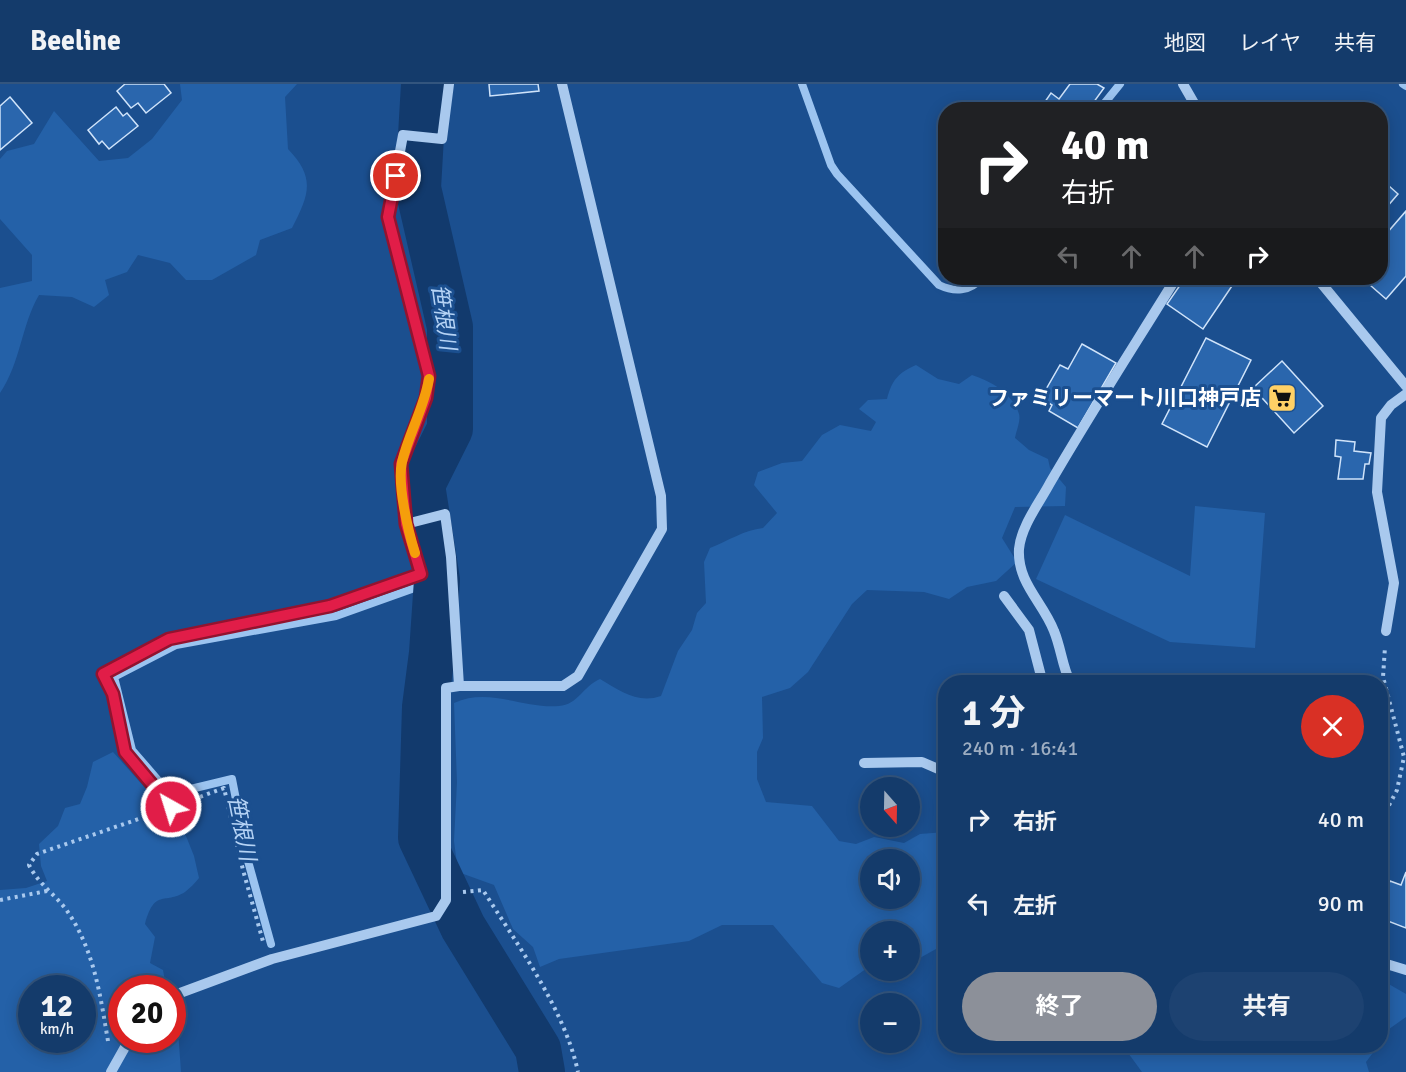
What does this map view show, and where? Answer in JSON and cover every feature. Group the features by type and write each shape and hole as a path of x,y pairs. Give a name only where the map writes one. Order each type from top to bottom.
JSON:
{"street":[{"path":"171,807 125,752 113,694 103,674 169,639 330,606 421,574 406,524 401,464 426,398 429,376 388,217 403,135 442,139 449,84"},
{"path":"186,991 272,959 436,916 446,900 448,887 446,688 563,686 578,676 662,529 661,496 562,84"},
{"path":"1183,84 1193,102"},
{"path":"1066,675 1062,666 1061,648 1053,627 1022,574 1019,547 1028,523 1064,461 1172,285"},
{"path":"1323,285 1406,387"},
{"path":"1386,631 1394,583 1377,492 1381,418 1391,405 1406,394"},
{"path":"406,524 445,514 451,557 459,686"},
{"path":"1004,596 1029,630 1041,675"},
{"path":"864,763 922,762 938,769"},
{"path":"1388,964 1406,970"},
{"path":"111,1072 121,1053"}],"path":[{"path":"1383,675 1386,631"},
{"path":"1388,696 1404,757 1397,790 1388,807"},
{"path":"117,1060 108,1044 99,987 90,956 64,907 28,865 37,854 224,788 243,870 265,946 272,959"},
{"path":"448,887 464,892 483,890 540,980 574,1054 578,1072"},
{"path":"0,900 48,891"}],"shaded area":[{"path":"180,84 297,84 285,97 288,149 303,169 307,187 306,196 292,228 260,240 256,255 212,280 186,280 170,263 138,255 127,272 105,280 109,295 94,307 72,297 39,295 28,319 12,369 0,393 0,288 32,281 32,255 0,219 0,159 7,151 34,144 54,111 99,161 128,158 152,139 182,100"},
{"path":"916,365 938,379 959,384 972,375 987,381 1007,394 1019,414 1015,438 1029,450 1048,459 1050,468 1066,487 1065,506 1015,507 1002,538 1017,562 996,581 967,587 949,599 924,592 867,590 852,604 808,672 790,688 762,697 763,738 757,752 757,779 766,802 812,806 839,841 856,844 874,837 904,843 915,837 920,837 920,834 938,833 938,948 920,958 920,921 860,921 860,973 839,988 822,983 773,925 722,925 689,941 559,959 540,967 533,947 513,929 494,885 458,872 454,841 457,782 454,703 480,697 533,705 566,705 600,679 629,695 645,698 661,696 678,651 692,630 697,613 706,603 704,562 710,548 743,533 763,528 777,513 754,485 758,472 782,463 802,461 822,435 840,425 871,431 876,422 859,409 868,400 887,399 897,378"},
{"path":"1195,506 1265,513 1255,648 1170,642 1036,579 1065,515 1190,576"},
{"path":"113,752 171,817 180,821 194,856 199,878 178,896 157,901 145,924 155,937 150,963 163,970 164,975 108,975 108,1053 180,1053 181,1072 0,1072 0,890 26,888 47,881 41,866 39,844 58,826 65,808 80,804 93,762"},
{"path":"1388,984 1406,994 1406,1017 1388,1030"},
{"path":"1128,1053 1373,1053 1366,1062 1369,1072 1142,1072"}],"building":[{"path":"125,84 164,84 171,93 146,113 138,103 131,108 117,91"},
{"path":"489,84 538,84 539,91 490,96"},
{"path":"1070,84 1097,84 1104,88 1094,102 1045,102 1051,93 1059,99"},
{"path":"10,97 32,123 0,150 0,106"},
{"path":"116,107 123,116 127,113 138,126 109,149 102,141 99,144 88,130"},
{"path":"1388,185 1398,194 1388,206"},
{"path":"1406,211 1406,276 1386,299 1370,285 1388,285 1388,232"},
{"path":"1180,285 1233,285 1203,329 1167,304"},
{"path":"1206,338 1251,360 1207,447 1162,424"},
{"path":"1082,344 1116,363 1078,428 1049,411 1052,405 1041,398 1060,365 1068,369"},
{"path":"1282,361 1323,406 1294,433 1253,388"},
{"path":"1336,440 1355,442 1354,451 1371,453 1369,464 1365,464 1363,479 1338,479 1341,457 1335,456"},
{"path":"1406,872 1406,928 1388,921 1388,886 1390,881 1401,885"}],"waterway":[{"name":"笹根川","path":"424,84 418,188 450,327 450,429 422,485 437,580 432,653 425,707 421,838 463,927 538,1049 542,1072"},
{"path":"802,84 831,165 837,174 938,284"},
{"path":"1105,102 1120,84"},
{"path":"939,285 950,289 962,289 974,285"},
{"name":"笹根川","path":"271,944 248,861 232,779 170,794 132,750 114,677 176,645 336,616 437,580"}],"slow traffic":[{"path":"415,553 406,524 401,464 426,398 429,379"}],"place":[{"name":"ファミリーマート川口神戸店","path":"1282,398"}],"route":[{"path":"171,807 125,752 113,694 103,674 169,639 330,606 421,574 406,524 401,464 426,398 429,376 388,217 396,176"}]}
